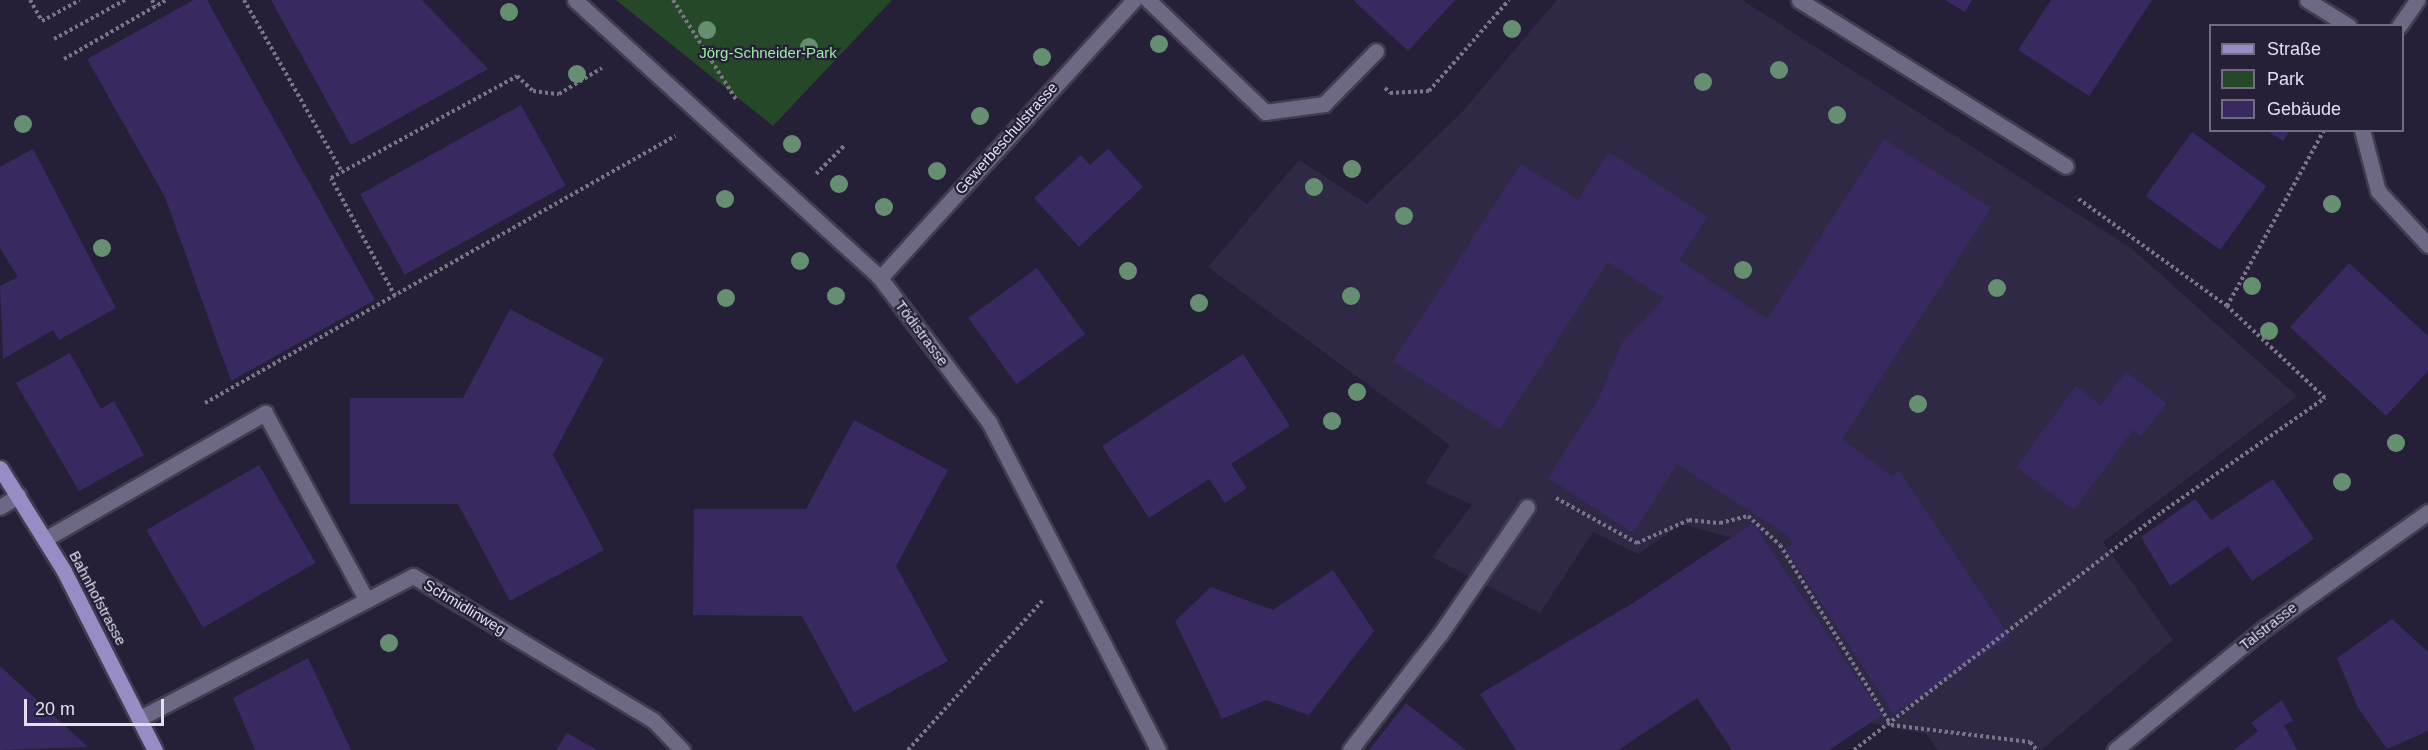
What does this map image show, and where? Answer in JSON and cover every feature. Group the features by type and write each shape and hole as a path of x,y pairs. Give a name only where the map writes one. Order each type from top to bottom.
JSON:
{"main road":[{"name":"Bahnhofstrasse","path":"0,468 45,539 140,717 155,750"}],"street":[{"name":"Tödistrasse","path":"575,0 880,278 989,422 1158,750"},
{"name":"Gewerbeschulstrasse","path":"880,278 1134,0"},
{"path":"1148,0 1265,112 1323,104 1376,51"},
{"path":"1799,0 2066,165"},
{"path":"2307,0 2346,24"},
{"path":"2400,24 2417,0"},
{"path":"2363,132 2378,191 2428,245"},
{"path":"45,539 266,413 366,599"},
{"path":"0,507 19,495"},
{"path":"1350,750 1440,634 1527,507"},
{"name":"Talstrasse","path":"2115,750 2262,630 2428,512"},
{"name":"Schmidlinweg","path":"140,717 413,576 653,720 682,750"}],"path":[{"path":"30,0 42,21 80,0"},
{"path":"54,39 124,0"},
{"path":"152,0 155,6"},
{"path":"64,59 166,0"},
{"path":"244,0 342,172"},
{"path":"673,0 742,109"},
{"path":"1361,65 1390,93 1429,91 1509,0"},
{"path":"395,296 331,178 517,76 533,91 559,94 605,66"},
{"path":"205,403 686,130"},
{"path":"2228,306 2323,132"},
{"path":"816,174 845,145"},
{"path":"1854,750 1891,725 2162,512 2325,398 2228,306 2058,183 2066,165"},
{"path":"808,167 825,182"},
{"path":"1527,507 1560,496 1637,543 1689,520 1720,523 1748,516 1780,545 1891,725"},
{"path":"908,750 1046,597"},
{"path":"1891,725 2030,742 2037,750"}],"shaded area":[{"path":"1557,0 1742,0 2131,248 2297,396 2103,542 2173,640 2041,750 1938,750 1926,734 1868,723 1743,541 1682,524 1638,554 1593,532 1540,613 1432,557 1472,505 1425,483 1450,445 1208,267 1299,160 1367,204 1463,111"}],"green space":[{"name":"Jörg-Schneider-Park","path":"616,0 892,0 773,126"}],"building":[{"path":"194,0 207,0 375,300 231,381 165,197 87,59"},
{"path":"271,0 422,0 488,69 351,145"},
{"path":"1353,0 1455,0 1408,51"},
{"path":"1945,0 1972,0 1965,12"},
{"path":"2051,0 2152,0 2089,96 2018,50"},
{"path":"521,105 566,185 405,275 360,194"},
{"path":"2192,132 2266,186 2220,250 2146,196"},
{"path":"2269,132 2289,132 2283,141"},
{"path":"1884,139 1991,208 1842,439 1892,476 1899,471 2010,637 1894,714 1785,548 1793,544 1787,535 1677,464 1633,533 1548,478 1599,398 1622,343 1664,298 1608,262 1500,429 1393,361 1521,164 1578,200 1609,152 1707,217 1679,260 1767,319"},
{"path":"33,149 116,308 59,340 53,330 3,359 0,286 18,277 0,248 0,167"},
{"path":"1108,149 1143,187 1079,247 1034,198 1081,155 1090,165"},
{"path":"2349,263 2428,336 2428,371 2386,416 2290,327"},
{"path":"1037,268 1085,334 1016,384 968,318"},
{"path":"510,309 604,359 553,455 604,550 510,601 458,504 350,504 350,398 463,398"},
{"path":"70,353 101,409 114,401 144,455 79,491 16,383"},
{"path":"1243,354 1290,426 1231,464 1247,488 1225,503 1209,479 1149,518 1102,446"},
{"path":"2126,372 2167,403 2141,436 2133,430 2074,510 2016,467 2076,386 2101,405"},
{"path":"854,420 948,470 896,566 948,661 854,712 802,616 693,615 694,509 806,509"},
{"path":"259,465 316,563 203,628 146,530"},
{"path":"2273,479 2314,539 2252,581 2228,546 2170,586 2141,537 2195,499 2211,520"},
{"path":"1753,523 1882,715 1829,750 1732,750 1697,698 1618,750 1516,750 1480,694 1633,603"},
{"path":"1333,570 1374,631 1309,715 1266,700 1222,719 1175,621 1211,587 1273,610"},
{"path":"2392,619 2428,652 2428,731 2387,749 2358,708 2337,658"},
{"path":"308,658 351,750 255,750 233,698"},
{"path":"0,666 88,747 0,750"},
{"path":"2282,700 2293,721 2284,725 2297,750 2234,750 2258,731 2251,723"},
{"path":"1406,703 1466,750 1369,750"},
{"path":"567,733 597,750 556,750"}]}
